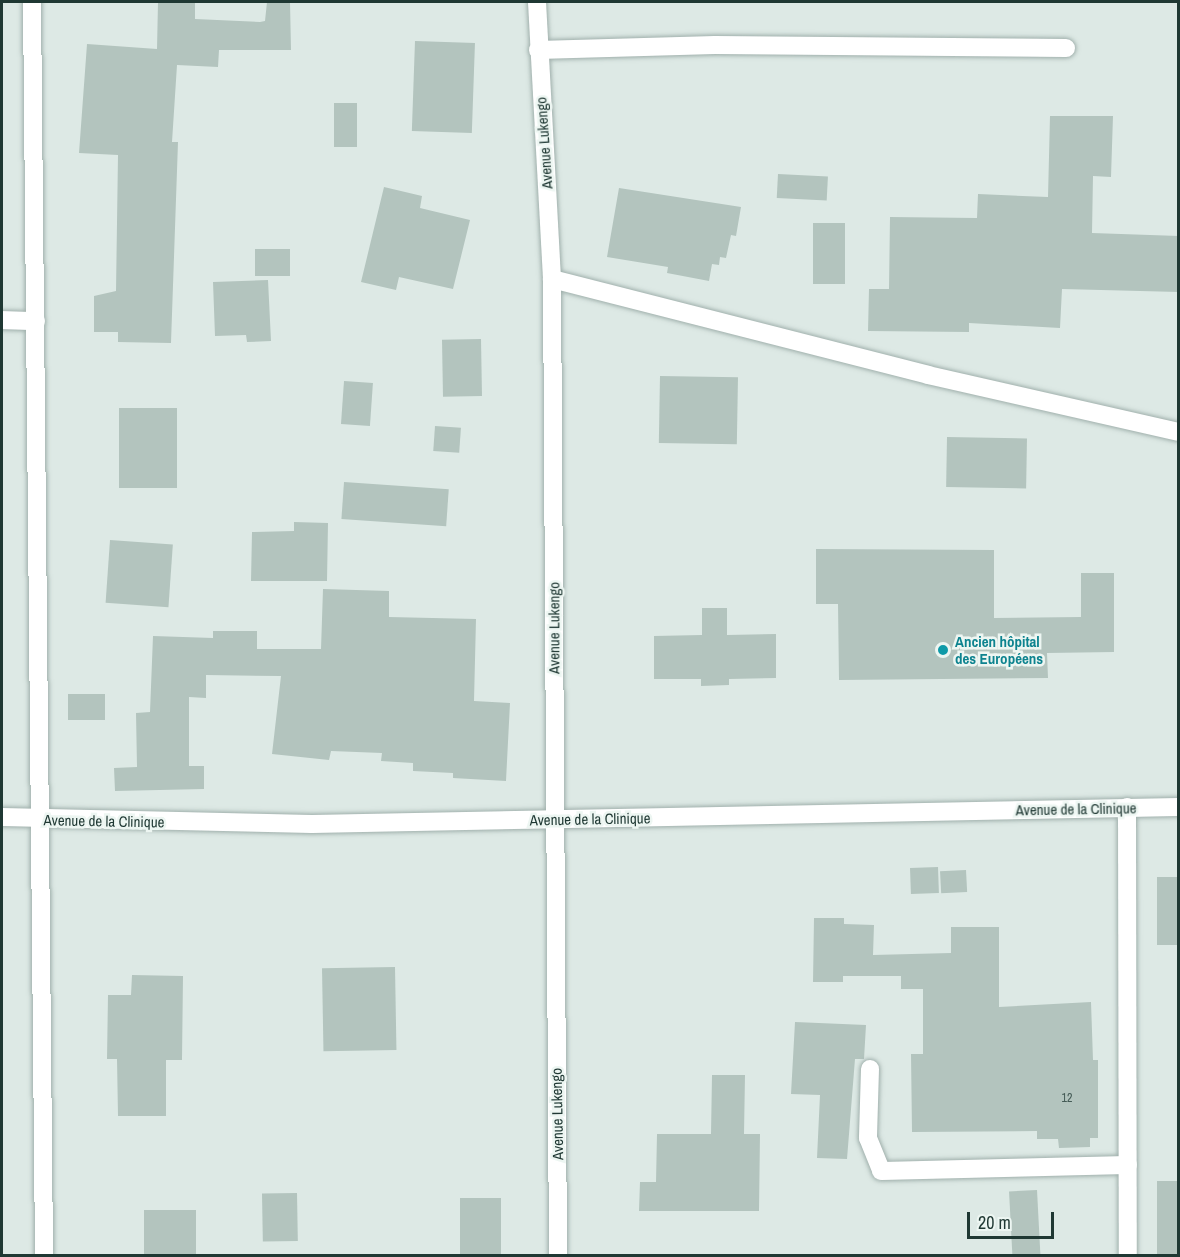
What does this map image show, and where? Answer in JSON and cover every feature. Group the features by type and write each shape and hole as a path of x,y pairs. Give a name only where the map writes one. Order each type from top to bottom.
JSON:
{"street":[{"path":"32,2 44,1256"},
{"name":"Avenue Lukengo","path":"537,2 552,279 558,1256"},
{"path":"538,50 715,45 1066,48"},
{"path":"552,279 927,375 1179,432"},
{"path":"2,320 36,321"},
{"path":"1126,807 1128,1256"},
{"name":"Avenue de la Clinique","path":"2,817 39,821 312,824 816,816 1179,807"},
{"path":"870,1069 868,1138 881,1171 1128,1165"}],"building":[{"path":"158,2 195,2 195,19 260,22 265,21 267,2 290,2 291,50 219,50 218,67 177,65 172,142 178,142 171,343 118,342 118,332 94,332 94,296 116,291 118,155 79,153 87,44 157,49"},
{"path":"415,41 475,43 472,133 412,131"},
{"path":"334,103 357,103 357,147 334,147"},
{"path":"1050,116 1113,116 1111,177 1093,176 1092,233 1179,236 1179,292 1062,289 1060,328 969,323 969,332 868,331 869,289 889,289 890,217 977,218 978,194 1048,197"},
{"path":"778,174 828,177 827,201 777,198"},
{"path":"384,187 422,196 420,208 470,220 453,289 399,277 396,290 361,282"},
{"path":"619,188 741,207 736,236 731,235 726,258 720,257 719,265 712,264 709,281 667,273 668,267 607,257"},
{"path":"813,223 845,223 845,284 813,284"},
{"path":"255,249 290,249 290,276 255,276"},
{"path":"268,280 271,341 247,342 246,335 215,336 213,282"},
{"path":"481,339 482,396 443,397 442,340"},
{"path":"660,376 738,377 737,444 659,443"},
{"path":"344,381 373,383 370,426 341,424"},
{"path":"119,408 177,408 177,488 119,488"},
{"path":"435,426 461,428 459,453 433,451"},
{"path":"947,437 1027,438 1026,488 946,487"},
{"path":"344,482 449,489 446,526 341,519"},
{"path":"294,522 328,523 327,581 251,581 252,532 294,531"},
{"path":"110,540 173,544 168,607 106,603"},
{"path":"816,549 994,550 994,618 1081,617 1081,573 1114,573 1114,652 1047,653 1048,678 839,680 838,604 816,604"},
{"path":"323,589 389,591 389,617 476,619 474,701 510,703 506,781 453,778 453,773 413,771 413,763 381,761 382,753 331,751 329,760 272,754 281,676 206,675 206,698 189,697 189,766 204,766 204,789 115,791 114,768 137,767 136,713 150,712 153,636 213,638 213,631 257,631 257,649 321,649"},
{"path":"702,608 727,608 727,635 776,634 776,678 729,679 729,685 701,686 701,679 654,679 654,636 702,635"},
{"path":"68,694 105,694 105,720 68,720"},
{"path":"938,867 939,893 911,894 910,868"},
{"path":"966,870 967,892 941,893 940,871"},
{"path":"1157,877 1178,877 1178,945 1157,945"},
{"path":"814,918 844,918 844,924 874,925 873,955 951,953 951,927 999,927 999,1007 1091,1002 1093,1060 1098,1060 1098,1138 1090,1138 1090,1147 1059,1148 1058,1139 1037,1139 1037,1131 912,1132 911,1054 923,1054 923,989 901,989 901,976 843,976 843,982 813,982"},
{"path":"395,967 396,1050 323,1051 322,968"},
{"path":"132,975 183,976 182,1060 166,1060 166,1116 118,1116 117,1059 107,1059 108,995 131,995"},
{"path":"795,1022 866,1025 864,1059 855,1059 847,1159 817,1158 820,1095 791,1094"},
{"path":"712,1075 745,1075 744,1134 760,1134 759,1211 639,1211 640,1182 656,1182 657,1134 711,1134"},
{"path":"1157,1181 1178,1181 1178,1256 1157,1256"},
{"path":"1037,1190 1040,1256 1012,1256 1009,1191"},
{"path":"297,1193 298,1241 263,1242 262,1194"},
{"path":"460,1198 501,1198 501,1256 460,1256"},
{"path":"144,1210 196,1210 196,1256 144,1256"}],"place":[{"name":"Ancien hôpital des Européens","path":"943,650"}]}
